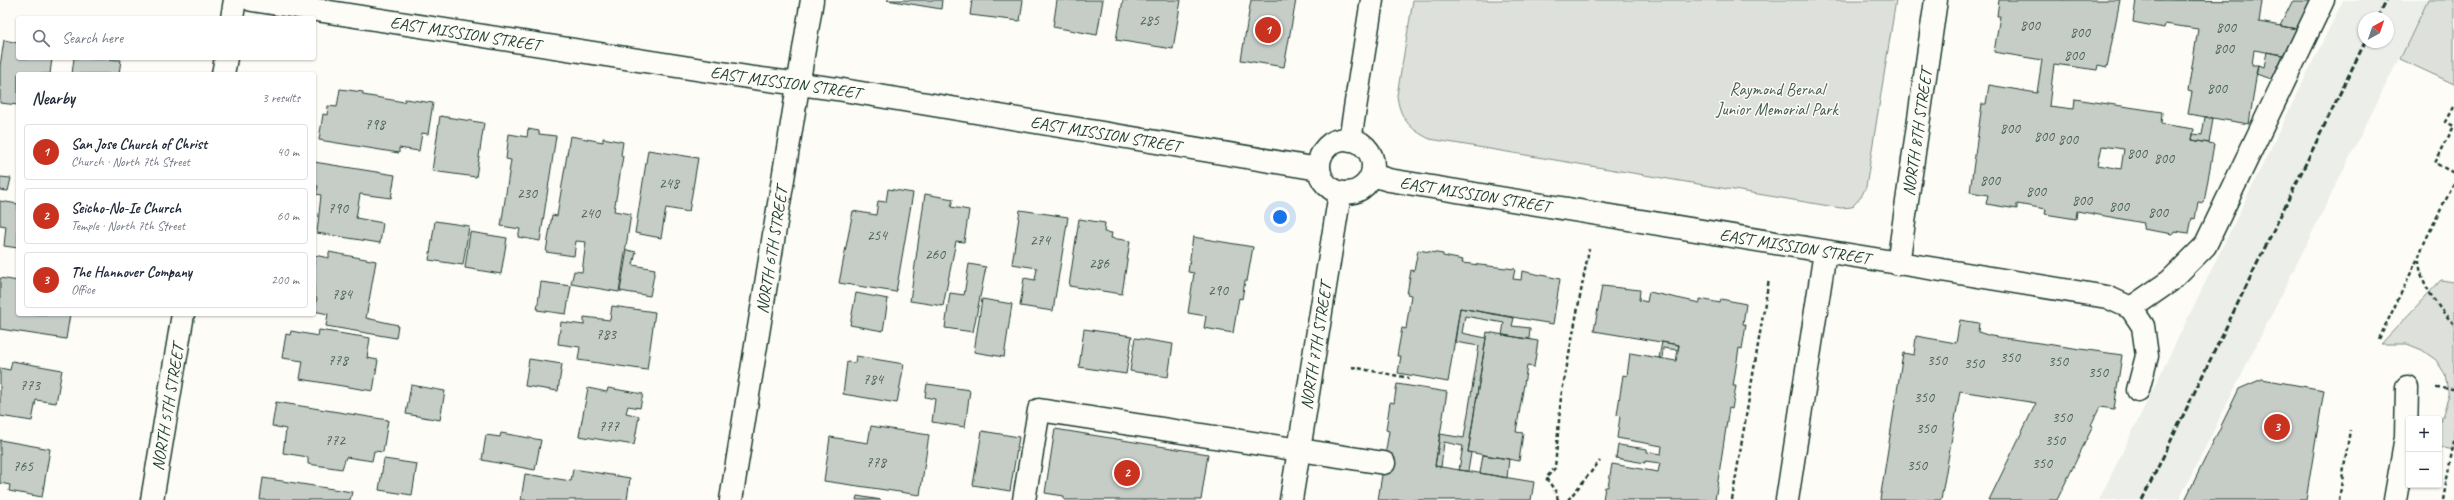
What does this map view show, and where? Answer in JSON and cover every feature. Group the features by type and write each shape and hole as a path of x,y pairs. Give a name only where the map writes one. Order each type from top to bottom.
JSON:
{"street":[{"path":"232,16 235,0"},
{"name":"EAST MISSION STREET","path":"252,0 799,85 838,89 1319,169"},
{"name":"NORTH 6TH STREET","path":"732,500 812,0"},
{"path":"1350,140 1372,0"},
{"name":"NORTH 8TH STREET","path":"1898,264 1936,0"},
{"path":"2138,390 2148,356 2143,326 2131,308 2170,281 2205,246 2323,0"},
{"path":"223,72 226,60"},
{"path":"1350,140 1359,143 1371,157 1373,166 1372,175 1368,182 1356,192 1340,193 1326,184 1319,169 1322,153 1327,146 1338,141 1350,140"},
{"name":"EAST MISSION STREET","path":"1372,175 1396,181 2107,297 2131,308"},
{"name":"NORTH 7TH STREET","path":"1291,500 1340,193"},
{"path":"1787,500 1825,252"},
{"name":"NORTH 5TH STREET","path":"152,500 183,316"},
{"path":"2395,500 2406,437 2407,387"},
{"path":"1024,500 1039,410 1384,463"}],"path":[{"path":"2454,107 2446,122 2454,126 2435,163 2454,173"},
{"path":"2379,339 2454,184"},
{"path":"1558,500 1556,492 1546,478 1555,468 1561,397 1589,249"},
{"path":"2419,256 2423,276 2430,292 2454,324"},
{"path":"1732,500 1769,279"},
{"path":"1352,367 1409,378"},
{"path":"2339,500 2350,430"},
{"path":"2443,500 2454,441"},
{"path":"1568,500 1600,461"}],"shaded area":[{"path":"2343,0 2428,0 2179,500 2099,500"}],"green space":[{"name":"Raymond Bernal Junior Memorial Park","path":"1413,0 1896,0 1866,187 1861,197 1852,207 1841,208 1430,139 1411,127 1407,122 1400,110 1397,95"},
{"path":"2428,0 2454,0 2454,84 2400,59"},
{"path":"2441,280 2454,282 2454,450 2442,448 2442,418 2449,398 2445,374 2436,360 2422,350 2407,344 2381,344"}],"building":[{"path":"887,0 942,0 941,9"},
{"path":"972,0 1023,0 1020,21 970,15"},
{"path":"1057,0 1103,0 1097,35 1053,27"},
{"path":"1123,0 1181,0 1173,49 1116,40"},
{"path":"1251,0 1296,0 1284,67 1241,60"},
{"path":"1999,0 2120,0 2107,67 2098,65 2097,70 2054,64 2049,106 2074,109 2075,99 2162,112 2161,124 2194,129 2192,140 2214,144 2204,203 2198,202 2195,219 2192,218 2189,233 2174,231 2173,234 2143,229 2144,223 2077,211 2076,219 2045,214 2046,209 2017,204 2017,209 1986,204 1988,195 1970,192 1982,104 1986,104 1989,85 2037,93 2042,60 1994,52 2000,16 1997,16","holes":["2102,146 2124,149 2121,169 2098,165"]},
{"path":"2136,0 2262,1 2259,22 2297,29 2283,55 2254,50 2252,65 2258,65 2249,124 2188,114 2192,92 2188,91 2198,29 2165,24 2164,28 2133,22"},
{"path":"2293,0 2312,0 2297,29 2280,26"},
{"path":"4,40 16,43 16,60 52,60 50,72 16,72 16,105 0,103 0,66"},
{"path":"2267,52 2283,55 2272,79 2256,74 2258,65 2264,67"},
{"path":"74,60 121,60 119,72 72,72"},
{"path":"340,89 363,92 363,95 404,102 405,99 433,103 428,134 422,133 419,151 399,148 399,153 319,140 323,114 327,115 328,106 337,107"},
{"path":"440,116 484,123 476,177 432,171"},
{"path":"2205,117 2213,118 2209,143 2192,140 2193,134 2202,135"},
{"path":"528,129 539,131 539,134 556,136 540,241 518,237 520,229 501,226 511,160 506,159 509,134 527,137"},
{"path":"570,136 603,142 603,138 623,142 621,155 623,156 614,211 631,214 619,292 571,284 574,271 582,272 586,242 576,241 574,256 546,252 552,215 557,216"},
{"path":"648,150 698,158 689,212 666,208 661,238 635,233"},
{"path":"316,162 395,175 391,198 360,194 356,218 383,223 380,243 317,233 321,195 316,194 318,186 316,186"},
{"path":"0,177 11,178 8,191 0,190"},
{"path":"888,189 913,193 896,292 839,283 853,211 876,215 878,201 886,202"},
{"path":"925,194 953,199 951,207 969,210 964,242 956,241 943,306 910,301"},
{"path":"0,201 16,204 16,248 4,246 6,226 0,225"},
{"path":"1020,210 1068,217 1053,311 1020,306 1024,278 1035,280 1037,268 1012,264"},
{"path":"1079,219 1105,223 1104,232 1112,233 1111,238 1130,241 1122,294 1069,286"},
{"path":"435,221 469,226 463,265 429,260"},
{"path":"470,232 507,238 501,274 465,268"},
{"path":"1193,237 1253,247 1247,281 1245,281 1242,299 1239,298 1233,333 1204,328 1206,316 1188,313 1194,273 1188,272"},
{"path":"627,250 636,252 633,265 655,269 650,296 620,291"},
{"path":"1418,250 1443,254 1443,256 1463,260 1462,263 1515,269 1513,279 1521,280 1522,271 1560,279 1553,324 1460,308 1448,382 1398,373 1401,356 1397,356 1402,328 1406,329 1411,295 1407,294 1411,270 1414,271"},
{"path":"329,252 376,261 366,318 398,325 396,338 326,326 328,314 316,311 316,255 329,258"},
{"path":"969,264 986,267 973,332 945,328 950,293 964,295"},
{"path":"0,278 16,281 16,316 70,316 66,339 0,329"},
{"path":"541,282 571,286 566,314 537,310"},
{"path":"1602,286 1640,290 1639,300 1647,302 1649,292 1700,303 1700,299 1720,303 1721,299 1746,304 1743,324 1746,325 1742,349 1739,348 1733,386 1736,386 1732,409 1729,408 1715,500 1603,500 1605,487 1608,487 1612,464 1658,472 1660,463 1645,461 1645,463 1616,458 1618,445 1647,449 1647,452 1661,454 1662,446 1617,438 1620,416 1617,415 1623,375 1627,376 1630,353 1676,361 1679,345 1594,331"},
{"path":"856,293 888,299 883,331 850,325"},
{"path":"982,299 1012,304 1004,357 974,352"},
{"path":"612,306 655,312 647,370 578,360 580,347 558,344 561,322 584,325 584,317 610,320"},
{"path":"1460,308 1514,318 1512,326 1530,328 1529,339 1502,335 1504,323 1465,316 1462,333 1486,338 1468,452 1471,453 1468,471 1459,470 1463,446 1444,442 1441,467 1435,466 1440,434 1464,438 1479,346 1455,342"},
{"path":"1960,320 1979,323 1978,332 1991,336 2122,355 2114,409 2100,407 2091,425 2093,426 2057,500 1989,500 2036,403 1960,391 1941,500 1880,500 1903,353 1914,355 1916,336 1956,343"},
{"path":"1084,329 1132,336 1126,374 1079,367"},
{"path":"319,330 370,338 367,358 378,360 373,391 300,379 303,361 282,358 286,334 290,335 291,331 318,336"},
{"path":"1487,332 1538,341 1534,367 1527,366 1516,432 1523,433 1519,461 1468,452"},
{"path":"1135,338 1173,344 1168,377 1130,371"},
{"path":"1662,342 1679,345 1678,350 1663,348 1662,358 1659,358"},
{"path":"856,356 904,364 897,403 843,394 847,362 855,363"},
{"path":"529,359 562,364 558,391 525,386"},
{"path":"12,361 62,370 56,403 36,400 32,421 0,416 0,368 10,370"},
{"path":"2262,379 2324,390 2306,500 2185,500 2239,389"},
{"path":"927,384 970,390 965,427 932,422 935,399 925,397"},
{"path":"1397,384 1447,392 1435,466 1534,482 1531,500 1378,500 1389,431 1386,430 1390,402 1394,403"},
{"path":"411,385 445,391 440,420 406,414"},
{"path":"588,388 607,392 608,388 643,394 640,408 628,406 626,413 639,416 634,445 579,436"},
{"path":"276,402 388,420 383,452 374,451 372,461 346,457 342,469 308,464 308,457 283,453 286,429 272,426"},
{"path":"871,426 929,435 920,495 824,481 830,437 868,443"},
{"path":"1055,429 1208,454 1201,500 1064,500 1064,496 1045,493"},
{"path":"982,431 1019,437 1010,491 973,485"},
{"path":"501,433 541,440 535,470 482,460 486,435 500,437"},
{"path":"0,440 50,449 42,497 9,491 10,485 0,483"},
{"path":"1483,455 1509,459 1507,478 1480,473"},
{"path":"384,459 417,464 412,495 379,490"},
{"path":"573,469 630,478 627,500 521,500 525,474 571,481"},
{"path":"263,478 352,492 350,500 260,500"},
{"path":"857,496 881,500 856,500"}],"railway":[{"path":"2380,12 2386,0"},
{"path":"2142,500 2362,48"}],"place":[{"name":"San Jose Church of Christ","path":"1268,30"},
{"name":"The Hannover Company","path":"2277,427"},
{"name":"Seicho-No-Ie Church","path":"1127,473"}]}
